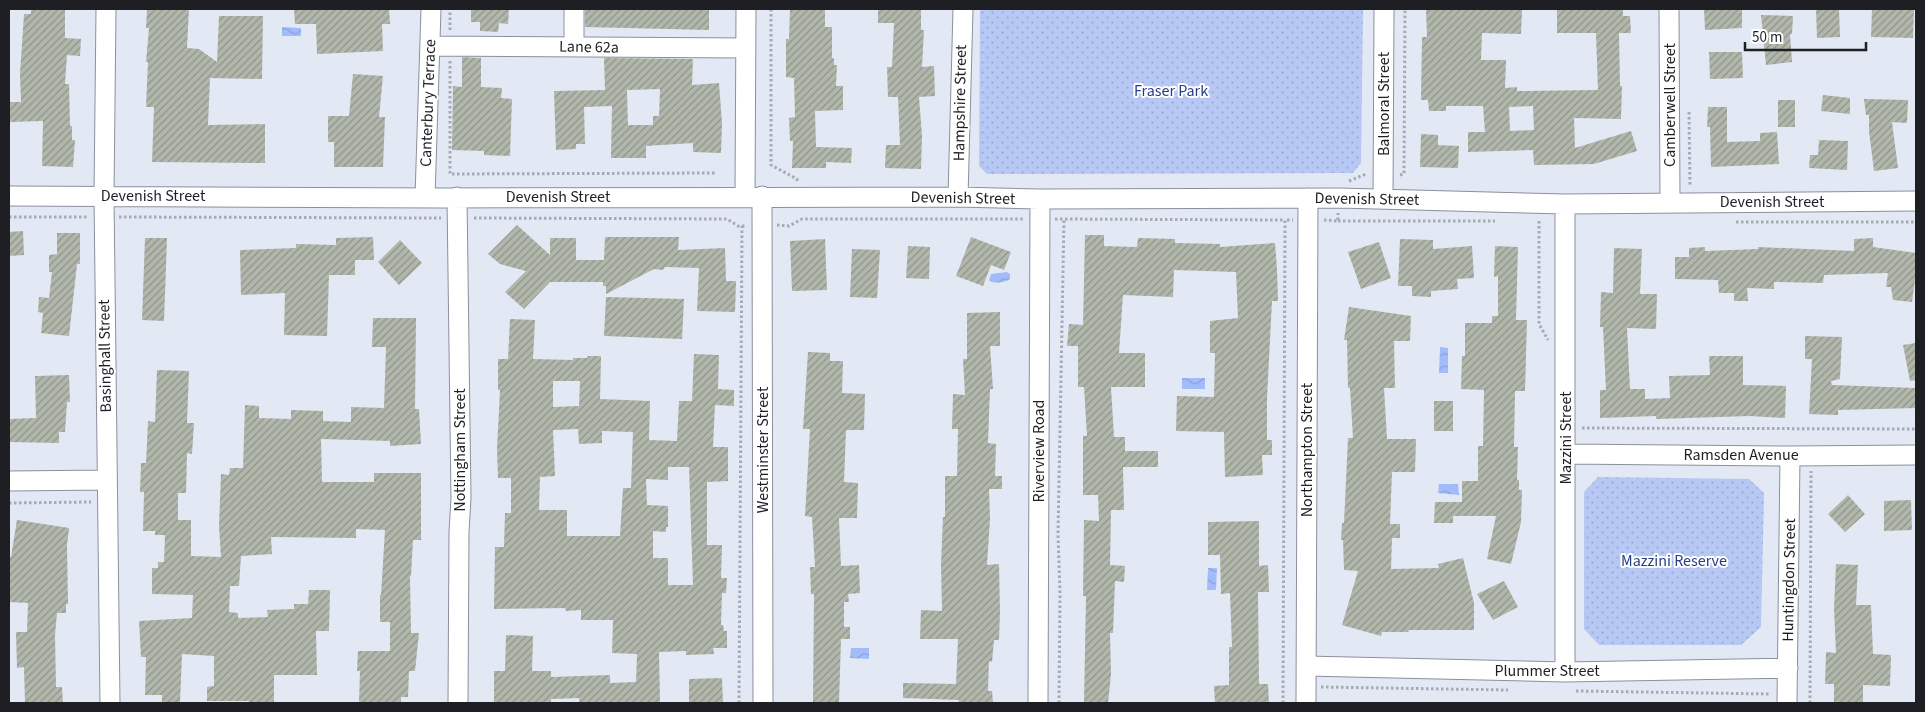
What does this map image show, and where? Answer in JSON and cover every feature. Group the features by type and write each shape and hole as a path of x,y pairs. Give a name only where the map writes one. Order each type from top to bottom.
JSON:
{"street":[{"name":"Basinghall Street","path":"106,9 104,217 110,703"},
{"name":"Canterbury Terrace","path":"425,197 431,9"},
{"path":"574,9 574,46"},
{"name":"Westminster Street","path":"746,9 753,197 763,224 763,703"},
{"name":"Hampshire Street","path":"958,197 962,9"},
{"name":"Balmoral Street","path":"1383,199 1384,9"},
{"name":"Camberwell Street","path":"1669,9 1670,202"},
{"name":"Lane 62a","path":"431,46 746,48"},
{"name":"Devenish Street","path":"9,196 753,197 799,186 958,197 1040,199 1308,198 1565,204 1916,202"},
{"name":"Nottingham Street","path":"457,197 461,498 458,532 458,703"},
{"name":"Northampton Street","path":"1306,703 1308,198"},
{"name":"Riverview Road","path":"1038,703 1040,199"},
{"name":"Mazzini Street","path":"1565,204 1565,672"},
{"name":"Ramsden Avenue","path":"1566,454 1916,455"},
{"name":"Huntingdon Street","path":"1787,703 1790,456"},
{"path":"9,481 107,480"},
{"name":"Plummer Street","path":"1306,666 1565,672 1788,668"}],"path":[{"path":"450,9 450,174 716,173"},
{"path":"771,9 771,166 799,186 802,219"},
{"path":"9,217 727,219 738,226 763,224 789,226 802,219 1285,220"},
{"path":"1059,703 1060,593 1058,534 1064,219"},
{"path":"1539,221 1539,324 1548,341"},
{"path":"739,703 742,226"},
{"path":"1566,428 1916,429"},
{"path":"1810,703 1811,471"},
{"path":"9,503 107,502"}],"green space":[{"name":"Fraser Park","path":"980,9 1363,9 1361,163 1353,173 987,174 979,166"},
{"name":"Mazzini Reserve","path":"1598,477 1749,479 1764,493 1761,627 1741,645 1599,645 1584,629 1584,492"}],"water":[{"path":"282,27 301,28 301,36 282,36"},
{"path":"1007,272 1010,274 1010,279 1008,280 996,282 989,280 991,274"},
{"path":"1440,347 1448,348 1448,373 1439,373"},
{"path":"1182,378 1205,378 1205,389 1182,389"},
{"path":"1439,484 1458,484 1459,495 1438,493"},
{"path":"1208,568 1217,568 1216,590 1207,590"},
{"path":"851,648 869,648 869,659 850,658"}],"building":[{"path":"31,9 65,9 65,38 81,39 80,56 67,55 65,84 69,84 70,126 72,126 72,140 75,140 73,167 42,166 43,121 9,122 9,102 21,102 20,74 24,14 31,14"},
{"path":"147,9 189,9 187,48 199,49 217,62 219,16 263,16 262,79 210,78 208,125 265,124 265,163 152,162 154,107 146,107 148,62 146,62 149,28 146,28"},
{"path":"294,9 389,9 390,24 382,24 383,51 317,54 316,24 295,24"},
{"path":"471,9 509,9 508,24 499,23 498,32 480,31 480,22 471,22"},
{"path":"585,9 709,9 709,30 585,27"},
{"path":"790,9 825,9 825,27 832,27 832,58 834,59 834,65 837,65 836,86 843,86 843,110 815,111 816,147 852,148 851,163 826,162 826,168 792,168 793,141 790,141 789,118 795,117 794,78 786,77 786,39 789,39"},
{"path":"878,9 921,9 921,30 924,30 922,67 934,66 935,96 919,97 922,136 921,169 885,168 886,145 900,145 898,97 888,97 887,67 892,67 894,23 878,23"},
{"path":"1426,9 1522,9 1521,34 1482,33 1481,60 1506,60 1505,88 1517,87 1517,91 1598,90 1596,33 1557,33 1557,9 1623,9 1623,16 1630,16 1631,33 1619,33 1620,86 1622,86 1621,119 1574,118 1575,148 1631,131 1637,151 1594,164 1534,165 1533,150 1468,152 1468,132 1485,132 1483,106 1446,106 1446,111 1429,111 1428,100 1421,100 1422,37 1427,37","holes":["1533,106 1534,130 1510,131 1509,107"]},
{"path":"1704,9 1742,9 1742,28 1705,30"},
{"path":"1816,9 1839,9 1840,37 1817,38"},
{"path":"1872,9 1914,9 1913,38 1871,37"},
{"path":"1761,15 1793,16 1792,34 1790,34 1792,62 1766,65"},
{"path":"1709,52 1742,52 1743,78 1710,79"},
{"path":"462,57 481,58 481,87 502,88 501,98 512,99 510,156 484,155 484,151 452,150 453,86 462,87"},
{"path":"604,58 693,59 692,85 719,83 722,123 721,153 693,152 693,143 646,146 646,158 611,158 612,106 584,107 585,144 576,144 576,149 556,150 554,91 605,90","holes":["660,89 659,116 653,116 653,125 628,125 627,90"]},
{"path":"353,74 383,76 379,117 385,117 383,167 334,167 334,142 328,142 328,116 349,116"},
{"path":"1823,95 1850,98 1850,114 1821,111"},
{"path":"1864,99 1908,100 1907,123 1892,122 1898,168 1874,171 1869,115 1866,115"},
{"path":"1778,100 1795,100 1795,127 1778,127"},
{"path":"1708,107 1727,107 1727,142 1760,141 1760,133 1777,132 1779,164 1711,167 1710,127 1707,127"},
{"path":"1421,134 1438,135 1438,145 1459,146 1458,168 1420,167"},
{"path":"1819,140 1848,141 1847,170 1809,168 1810,155 1818,155"},
{"path":"517,225 550,255 550,238 576,238 576,260 604,260 605,237 679,237 678,250 725,248 726,281 736,281 735,312 697,311 699,268 665,267 663,270 654,269 606,294 606,286 603,286 603,282 550,282 524,309 505,292 526,271 500,264 488,254"},
{"path":"23,231 24,255 9,256 9,232"},
{"path":"57,233 80,233 80,264 77,264 69,336 41,333 43,313 38,312 39,297 49,298 52,272 49,272 49,255 57,254"},
{"path":"1085,235 1104,235 1104,246 1137,247 1138,238 1175,239 1175,243 1220,244 1220,247 1275,243 1277,270 1278,301 1272,301 1267,398 1267,440 1272,440 1272,455 1262,455 1263,475 1225,477 1224,432 1176,431 1177,396 1214,397 1215,353 1210,353 1210,321 1238,318 1236,272 1174,270 1173,297 1123,295 1119,353 1145,353 1145,387 1111,387 1114,437 1125,437 1125,451 1158,451 1158,467 1123,467 1124,510 1111,510 1110,565 1125,566 1124,582 1115,581 1113,633 1110,633 1111,674 1108,703 1084,703 1086,596 1083,596 1084,520 1099,521 1098,495 1083,495 1083,436 1087,436 1084,387 1078,387 1078,346 1067,346 1069,324 1083,325"},
{"path":"373,237 374,260 355,260 355,275 329,275 327,336 284,335 285,293 241,295 240,250 296,248 296,244 336,245 336,238"},
{"path":"971,237 1011,252 1004,270 991,265 983,286 956,276"},
{"path":"145,238 167,238 164,321 142,320"},
{"path":"1873,238 1873,247 1916,253 1916,272 1912,302 1893,300 1891,287 1886,287 1888,273 1824,275 1823,283 1774,282 1774,289 1747,288 1748,301 1734,301 1734,293 1719,293 1718,280 1675,279 1675,257 1689,257 1689,248 1705,247 1705,251 1758,249 1758,247 1854,251 1854,239"},
{"path":"825,239 827,290 792,291 790,241"},
{"path":"1400,239 1433,240 1433,249 1472,246 1474,278 1457,279 1458,289 1431,291 1431,297 1412,296 1412,286 1398,286"},
{"path":"400,240 422,263 399,285 378,262"},
{"path":"1379,242 1391,278 1361,289 1348,252"},
{"path":"908,246 930,247 929,279 906,278"},
{"path":"1495,246 1518,247 1516,320 1527,320 1525,391 1515,391 1514,447 1518,447 1517,480 1519,480 1519,490 1522,490 1521,522 1511,564 1487,559 1496,516 1453,516 1453,523 1434,523 1435,502 1462,502 1462,481 1478,481 1478,446 1483,446 1484,390 1461,389 1462,356 1465,356 1465,323 1492,323 1492,316 1498,316 1498,276 1494,277"},
{"path":"1614,248 1642,249 1640,294 1657,294 1656,329 1627,328 1630,389 1645,389 1645,399 1670,398 1669,376 1710,375 1709,356 1743,356 1743,385 1786,386 1785,418 1750,416 1656,419 1656,416 1600,418 1600,390 1606,390 1603,327 1600,327 1601,292 1613,293"},
{"path":"852,249 880,250 877,298 850,297"},
{"path":"606,297 684,299 682,339 604,336"},
{"path":"1349,307 1411,316 1410,341 1394,341 1395,388 1384,388 1387,439 1416,439 1415,472 1392,472 1390,524 1400,524 1400,538 1392,538 1391,569 1439,568 1438,564 1463,558 1474,603 1474,630 1409,630 1408,632 1382,632 1381,636 1342,625 1358,571 1344,570 1343,540 1341,540 1342,523 1344,523 1348,438 1353,438 1350,388 1348,388 1347,340 1344,340"},
{"path":"1000,312 1000,346 990,346 993,389 990,389 988,443 996,444 995,476 1002,476 1002,489 989,489 990,519 987,565 999,564 1000,612 999,640 994,640 992,662 989,661 988,691 992,691 993,703 959,703 959,700 903,698 903,683 956,684 958,639 920,639 921,610 942,611 941,564 943,517 945,517 945,476 957,476 958,429 952,429 953,394 965,395 963,359 967,359 967,313"},
{"path":"373,318 416,318 415,409 419,409 421,444 390,446 390,441 321,439 322,482 374,482 374,473 421,473 421,540 413,540 410,576 411,633 419,633 415,671 409,671 408,697 401,697 401,703 359,703 360,671 357,671 358,651 390,651 390,622 380,622 385,530 356,529 356,538 271,537 272,554 241,556 239,586 230,586 229,612 238,613 238,618 268,617 267,610 294,609 294,604 308,604 309,590 330,590 329,631 316,631 317,675 274,675 274,703 207,701 207,687 214,686 214,656 182,654 180,703 162,703 162,695 145,695 146,657 141,657 139,621 192,618 193,595 152,594 152,568 158,568 158,562 164,562 165,535 155,535 155,531 143,531 144,492 140,492 141,463 146,463 148,421 155,422 157,370 189,371 187,423 194,423 192,454 187,453 186,493 178,493 178,520 191,520 191,556 221,557 219,526 221,474 229,475 230,468 243,468 245,405 259,406 259,418 291,419 291,410 323,411 323,421 351,422 351,407 384,408 386,347 372,347"},
{"path":"510,319 535,320 533,359 573,360 573,358 601,356 600,399 650,401 649,440 677,441 679,401 692,401 694,354 719,355 718,389 734,390 734,406 715,405 713,447 728,447 728,481 707,482 707,545 722,545 721,578 727,578 726,593 722,593 721,625 723,625 724,631 727,631 727,648 713,648 714,654 686,655 686,651 659,652 660,703 579,703 579,698 551,699 551,702 494,703 494,671 505,671 506,635 533,636 532,671 551,671 551,677 610,675 610,683 636,682 637,654 612,653 613,620 581,620 581,610 566,611 565,608 494,609 495,547 504,547 505,513 511,513 511,478 498,478 497,449 500,390 498,390 498,359 508,359","holes":["553,381 580,381 579,406 553,407","578,429 579,444 602,443 602,431 633,432 631,488 623,488 620,536 567,536 567,510 539,510 540,477 555,476 553,430","668,467 689,467 693,585 668,585 668,558 653,558 653,531 666,532 666,527 668,527 668,506 647,505 646,479 668,480"]},
{"path":"1805,336 1842,337 1840,379 1831,381 1832,385 1916,388 1916,408 1838,410 1838,415 1809,414 1812,359 1805,359"},
{"path":"1916,343 1916,380 1910,381 1903,345"},
{"path":"808,352 830,353 830,361 843,361 842,393 865,394 864,430 846,430 844,482 858,483 857,518 839,518 841,566 859,565 860,593 848,594 849,602 844,602 844,627 850,627 850,639 841,639 839,703 813,703 814,594 811,594 810,567 815,567 812,517 805,516 810,429 803,429"},
{"path":"69,375 70,402 67,402 65,432 59,432 59,443 9,442 9,419 36,418 35,376"},
{"path":"1434,401 1453,401 1453,431 1434,431"},
{"path":"1848,495 1865,514 1845,532 1828,514"},
{"path":"1911,500 1912,530 1884,531 1884,501"},
{"path":"17,520 69,528 67,545 68,604 66,604 66,613 57,613 55,635 56,687 62,687 63,703 25,703 24,667 17,668 16,632 27,632 28,603 9,602 9,557 11,557"},
{"path":"1259,521 1259,566 1268,565 1269,592 1258,592 1259,684 1268,684 1269,703 1215,703 1214,686 1229,685 1229,647 1232,647 1230,593 1221,594 1220,555 1208,555 1208,522"},
{"path":"1836,564 1858,565 1856,605 1871,605 1873,654 1891,655 1890,686 1863,685 1863,703 1834,703 1834,684 1825,684 1826,652 1836,653 1834,608"},
{"path":"1504,581 1518,607 1493,620 1477,594"},
{"path":"722,678 723,703 689,703 689,679"}]}
